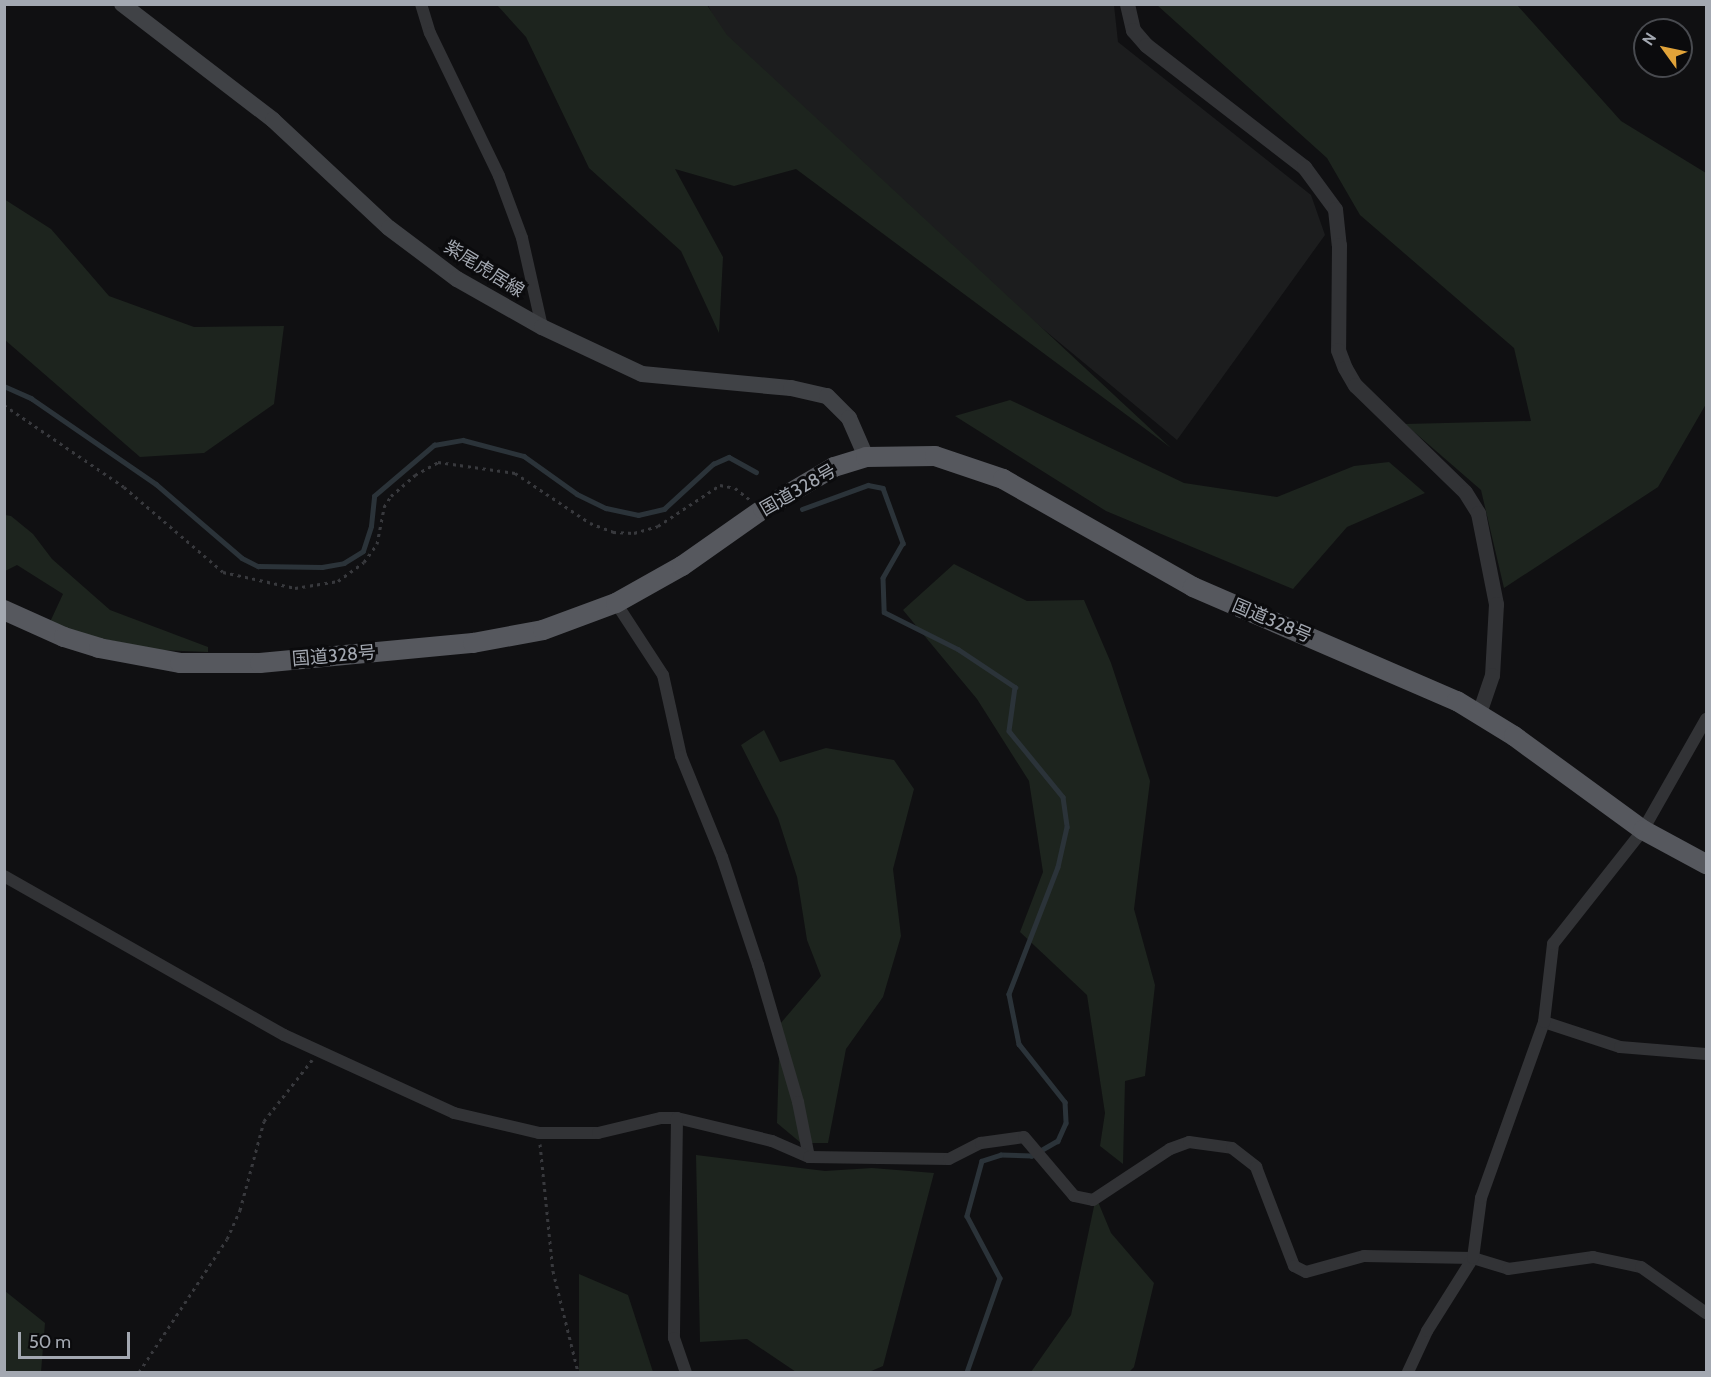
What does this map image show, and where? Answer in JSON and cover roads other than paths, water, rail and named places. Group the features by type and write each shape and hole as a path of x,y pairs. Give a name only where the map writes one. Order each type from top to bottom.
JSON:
{"highway":[{"name":"国道328号","path":"4,610 64,638 99,648 138,657 215,664 473,643 543,630 616,603 682,566 763,509 834,467 866,457 935,456 974,466 1193,587 1428,686 1479,713 1643,830 1707,864"}],"main road":[{"name":"紫尾虎居線","path":"122,4 273,120 389,228 457,279 542,327 642,374 791,388 827,396 849,418 866,457"}],"street":[{"path":"421,4 430,33 499,176 522,238 542,327"},
{"path":"1127,4 1133,30 1146,45 1304,166 1335,209 1339,245 1338,350 1345,368 1355,385 1465,492 1478,513 1496,603 1492,675 1479,713"},
{"path":"616,603 663,675 681,756 722,857 758,965 798,1102 809,1157"},
{"path":"1408,1372 1427,1331 1473,1258 1481,1198 1544,1022 1553,944 1643,830 1707,719"},
{"path":"4,876 318,1053 454,1113 539,1133 598,1133 661,1118 677,1118 772,1141 809,1157 949,1159 981,1143 1024,1137 1074,1196 1093,1200 1170,1149 1189,1142 1232,1148 1256,1167 1294,1266 1306,1272 1364,1256 1473,1258 1508,1269 1593,1257 1641,1267 1664,1280 1686,1301 1707,1313"},
{"path":"1544,1022 1620,1047 1707,1054"},
{"path":"677,1118 674,1338 686,1372"}],"waterway":[{"path":"4,386 31,398 156,484 242,558 258,566 322,567 344,563 363,551 371,526 374,496 434,445 463,440 524,456 577,494 606,508 638,515 664,509 713,464 729,457 756,472"},
{"path":"802,509 868,485 883,488 903,543 883,578 884,612 958,649 1015,687 1009,731 1063,797 1067,827 1058,867 1009,994 1019,1044 1065,1102 1066,1123 1058,1141 1032,1156 1001,1155 982,1161 967,1216 1000,1278 967,1372"}]}
